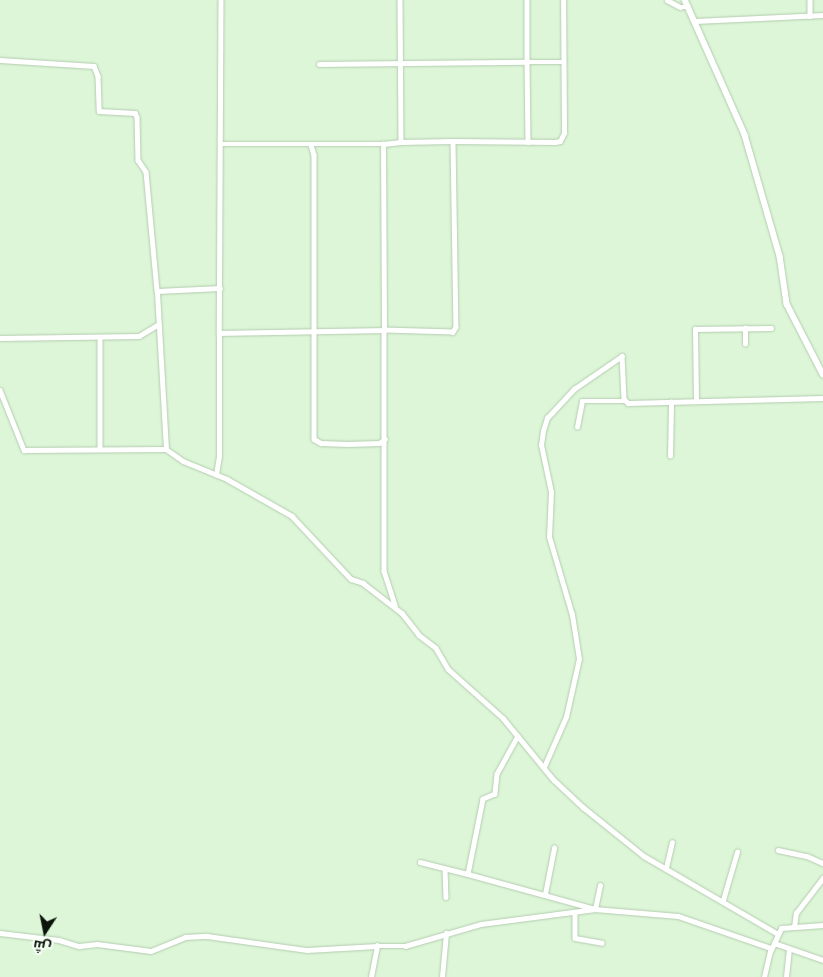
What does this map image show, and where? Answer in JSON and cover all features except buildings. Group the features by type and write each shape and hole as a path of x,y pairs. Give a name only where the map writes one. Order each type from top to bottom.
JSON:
{"street":[{"path":"216,476 219,455 220,0"},
{"path":"400,0 400,142"},
{"path":"527,0 528,142"},
{"path":"220,144 311,145 453,141 555,142 563,138 563,0"},
{"path":"666,0 680,7 689,7"},
{"path":"685,0 745,134 776,241 787,304 823,374"},
{"path":"810,0 810,16"},
{"path":"695,21 823,15"},
{"path":"0,60 94,66 98,76 99,111 135,113 138,160 146,172 157,291 157,325 166,448"},
{"path":"319,64 563,62"},
{"path":"219,333 384,330 453,332 456,327 453,141"},
{"path":"383,144 384,571 395,606"},
{"path":"311,145 314,155 314,439 321,443 348,444 379,443 385,439"},
{"path":"157,291 220,288"},
{"path":"0,338 139,336 157,325"},
{"path":"744,344 745,328"},
{"path":"696,401 695,329 771,328"},
{"path":"100,337 100,449"},
{"path":"544,768 566,717 580,659 572,615 549,537 551,492 541,445 543,431 547,418 574,389 622,356 626,401"},
{"path":"0,390 24,450 166,448 184,461 292,516 352,579 363,583 395,606 419,635 433,645 448,669 490,704 544,768 583,807 628,845 778,934"},
{"path":"577,428 582,401 671,402 823,398"},
{"path":"670,456 671,402"},
{"path":"468,874 483,799 495,794 497,774 518,736"},
{"path":"666,868 672,843"},
{"path":"545,894 554,848"},
{"path":"778,850 807,856 823,863"},
{"path":"723,900 736,852"},
{"path":"420,862 545,894 595,909 678,916 823,960"},
{"path":"444,869 446,897"},
{"path":"794,927 796,914 823,878"},
{"path":"595,909 600,886"},
{"path":"0,933 59,940 79,946 96,944 151,951 184,937 207,936 307,950 405,946 446,932 481,924 595,909"},
{"path":"575,912 575,938 602,943"},
{"path":"764,977 772,946 780,928 823,925"},
{"path":"442,977 446,932"},
{"path":"371,977 377,946"},
{"path":"786,977 790,949"}]}
